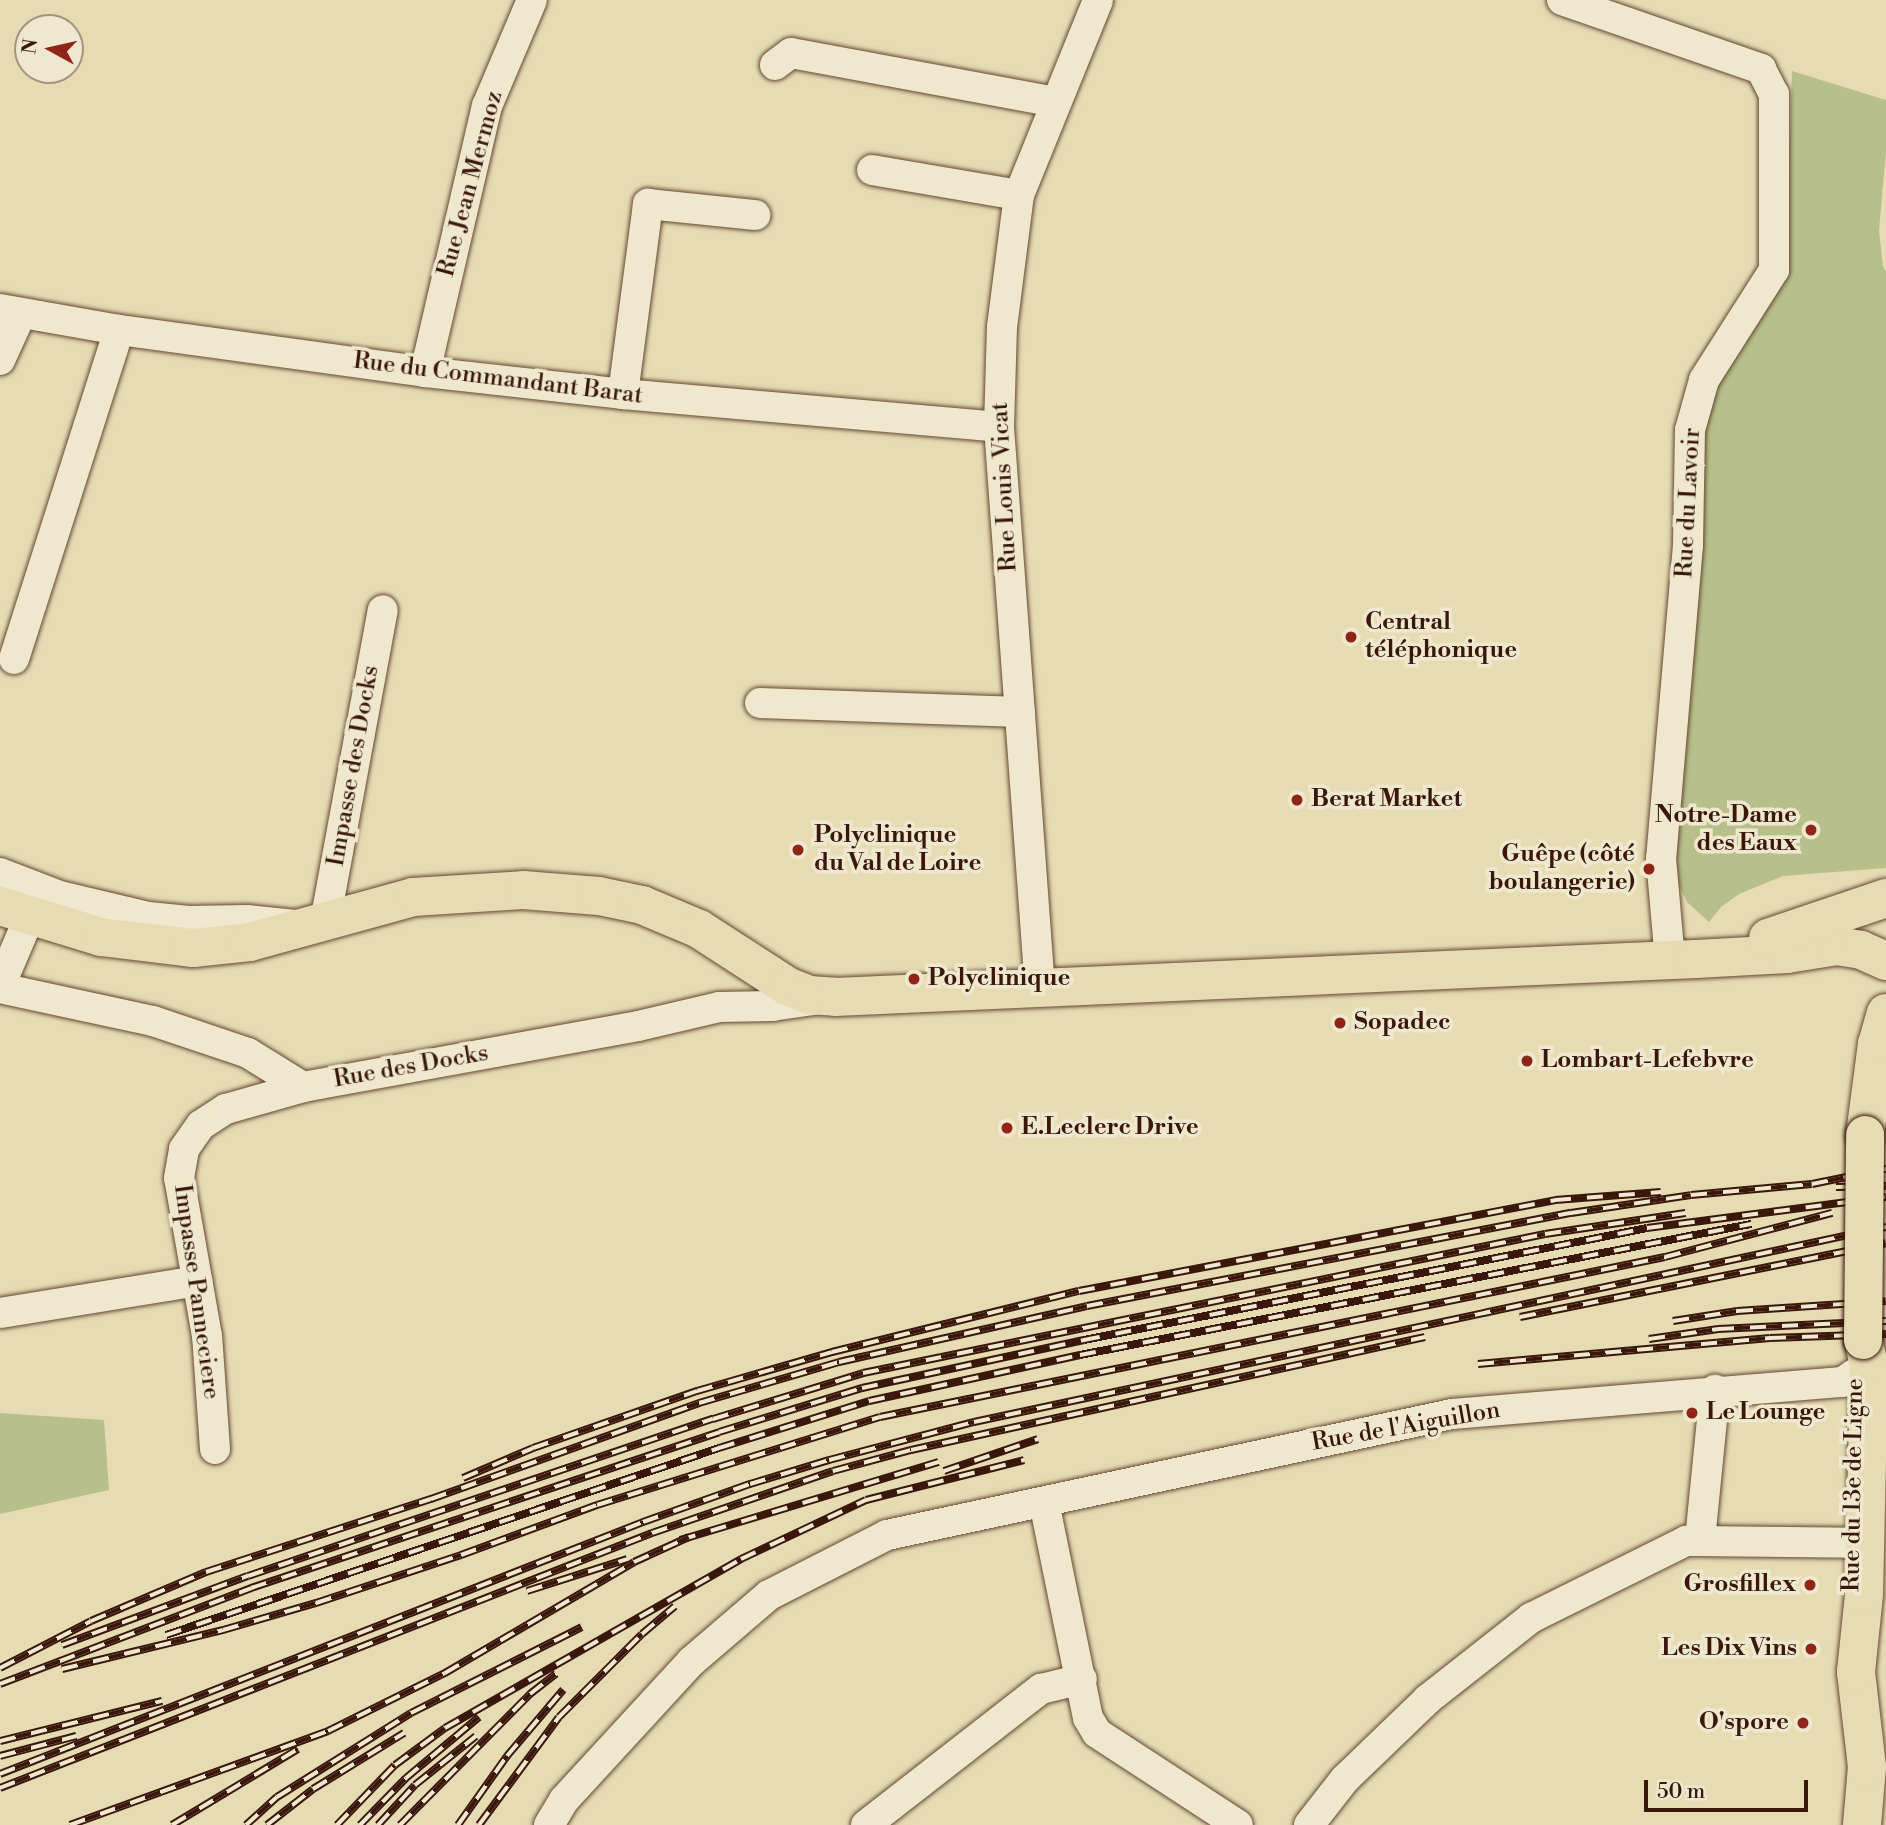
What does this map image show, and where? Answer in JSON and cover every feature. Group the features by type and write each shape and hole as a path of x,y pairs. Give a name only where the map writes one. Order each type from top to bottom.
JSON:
{"main road":[{"path":"15,912 101,937 193,948 250,942 413,897 523,890 599,896 642,905 699,929 787,986 808,995 835,997 1040,989 1238,977 1683,960 1787,954 1837,946 1861,950 1886,961"},
{"path":"1683,960 1804,927 1886,898"},
{"path":"1858,1357 1866,1119 1877,1044 1886,1013"},
{"path":"1866,1119 1886,1068"},
{"name":"Rue du 13e de Ligne","path":"1858,1357 1869,1365 1846,1543 1858,1593 1856,1672 1877,1770 1862,1825"},
{"name":"Rue du 13e de Ligne","path":"1851,1825 1854,1738 1848,1694 1858,1593"}],"street":[{"name":"Rue Jean Mermoz","path":"425,372 487,106 532,0"},
{"name":"Rue Louis Vicat","path":"1040,989 999,427 1002,327 1019,195 1098,0"},
{"name":"Rue du Lavoir","path":"1562,0 1761,69 1774,94 1774,270 1704,380 1690,430 1688,545 1661,858 1683,960"},
{"path":"775,65 791,53 1056,102"},
{"path":"872,170 1019,195"},
{"path":"623,394 648,204 755,215"},
{"name":"Rue du Commandant Barat","path":"10,312 119,330 425,372 623,394 999,427"},
{"path":"0,360 10,312"},
{"path":"14,659 119,330"},
{"name":"Impasse des Docks","path":"317,924 383,610"},
{"path":"760,703 1020,712"},
{"path":"0,873 60,896 148,916 189,921 247,919 317,924"},
{"path":"0,987 15,912"},
{"name":"Rue des Docks","path":"0,987 153,1021 248,1053 303,1087 638,1026 719,1007 772,1006 835,997"},
{"name":"Impasse Panneciere","path":"215,1449 206,1336 179,1178 184,1149 201,1125 226,1109 303,1087"},
{"path":"0,1313 197,1282"},
{"name":"Rue de l'Aiguillon","path":"549,1825 564,1800 692,1661 769,1595 887,1535 1452,1414 1715,1390 1843,1382 1858,1357"},
{"path":"1700,1540 1715,1390"},
{"path":"1044,1502 1088,1718 1097,1733 1238,1825"},
{"path":"1309,1825 1345,1779 1429,1699 1531,1618 1686,1541 1846,1543"},
{"path":"866,1825 1041,1689 1082,1679"}],"green space":[{"path":"1792,71 1886,100 1886,152 1879,230 1883,267 1886,272 1886,868 1783,876 1739,894 1721,907 1709,922 1687,902 1671,868 1704,401 1786,272"},
{"path":"0,1413 104,1420 109,1490 0,1514"}],"railway":[{"path":"0,1668 91,1621 206,1572 431,1499 699,1403 839,1362 1087,1306 1571,1213 1691,1195 1812,1184 1886,1169"},
{"path":"1836,1187 1886,1186"},
{"path":"463,1478 533,1448 697,1391 832,1352 1079,1291 1555,1200 1661,1192"},
{"path":"0,1684 251,1588 719,1432 862,1388 1084,1340 1647,1228 1886,1197"},
{"path":"62,1645 248,1576 713,1419 863,1373 1545,1234 1685,1213"},
{"path":"62,1669 223,1630 316,1603 461,1555 597,1505 880,1417 1665,1257 1832,1213"},
{"path":"166,1635 719,1448 869,1401 1080,1355 1751,1224"},
{"path":"0,1774 643,1522 750,1484 829,1460 974,1422 1886,1227"},
{"path":"1520,1317 1886,1243"},
{"path":"1673,1321 1737,1311 1886,1301"},
{"path":"1649,1339 1718,1329 1886,1321"},
{"path":"1478,1364 1770,1338 1886,1334"},
{"path":"0,1788 652,1533 833,1471 911,1450 1425,1337"},
{"path":"944,1471 1038,1439"},
{"path":"337,1825 395,1765 445,1728 741,1559 866,1500 1024,1460"},
{"path":"680,1540 938,1462"},
{"path":"70,1825 328,1731 445,1673 634,1562 689,1537"},
{"path":"527,1591 627,1559"},
{"path":"479,1825 559,1717 642,1634 675,1606"},
{"path":"246,1825 277,1797 411,1713 582,1627"},
{"path":"400,1825 530,1694 556,1674"},
{"path":"458,1825 507,1756 563,1690"},
{"path":"0,1741 162,1701"},
{"path":"360,1825 406,1778 479,1717"},
{"path":"267,1825 313,1789 404,1733"},
{"path":"0,1756 76,1736"},
{"path":"378,1825 415,1785 476,1736"},
{"path":"172,1825 298,1749"}],"place":[{"name":"Central téléphonique","path":"1351,637"},
{"name":"Berat Market","path":"1297,800"},
{"name":"Notre-Dame des Eaux","path":"1811,830"},
{"name":"Polyclinique du Val de Loire","path":"798,850"},
{"name":"Guêpe (côté boulangerie)","path":"1649,869"},
{"name":"Polyclinique","path":"914,979"},
{"name":"Sopadec","path":"1340,1023"},
{"name":"Lombart-Lefebvre","path":"1527,1061"},
{"name":"E.Leclerc Drive","path":"1007,1128"},
{"name":"Le Lounge","path":"1692,1413"},
{"name":"Grosfillex","path":"1810,1585"},
{"name":"Les Dix Vins","path":"1811,1649"},
{"name":"O'spore","path":"1803,1723"}]}
